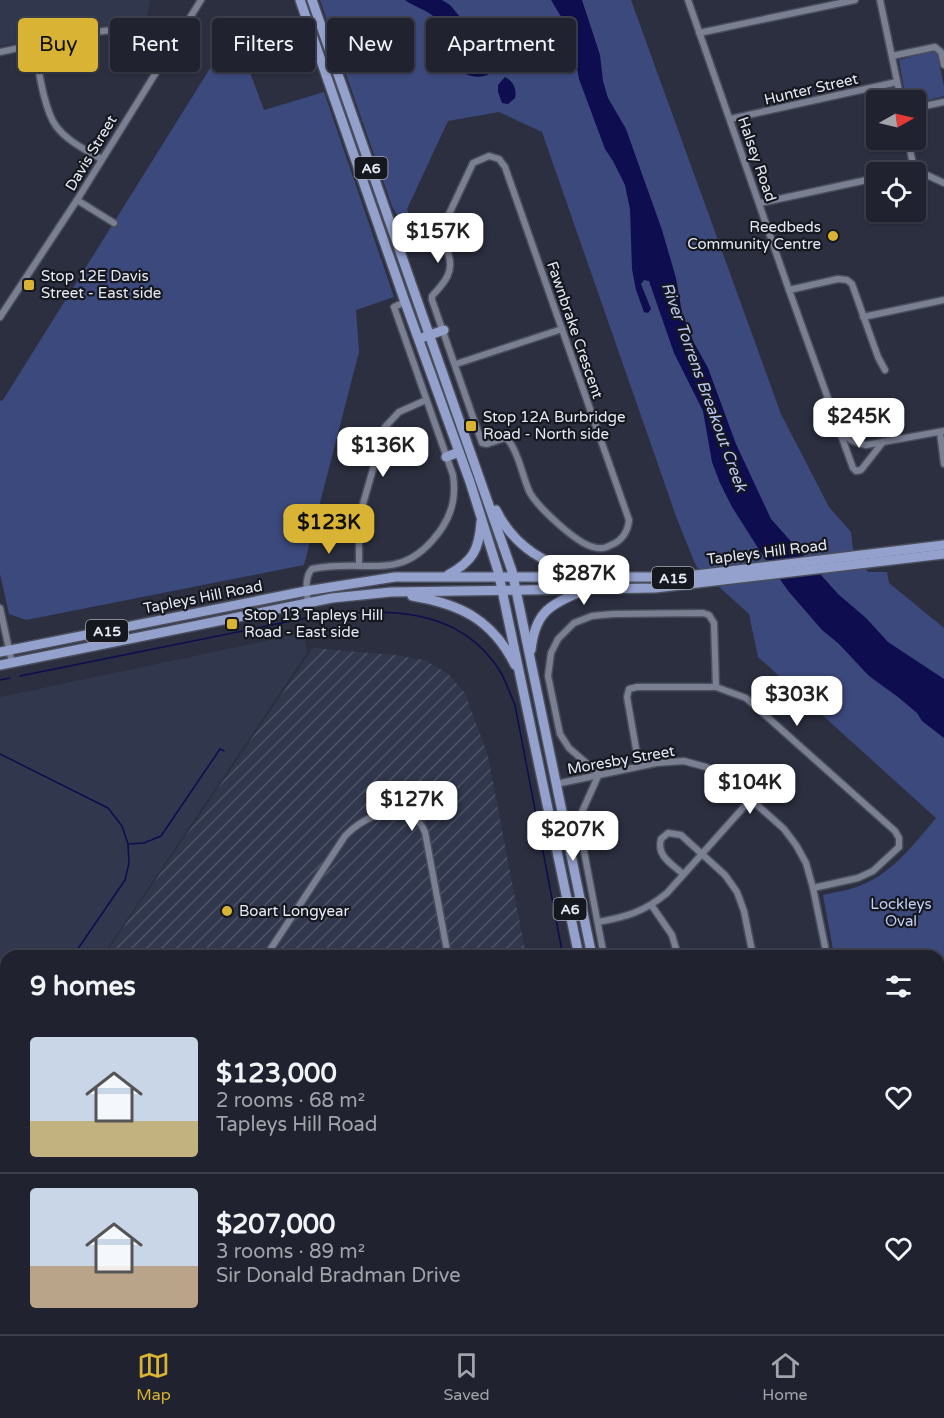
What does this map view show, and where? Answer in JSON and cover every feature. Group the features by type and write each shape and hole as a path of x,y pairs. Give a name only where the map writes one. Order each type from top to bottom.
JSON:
{"main road":[{"name":"A6","path":"300,0 481,515 499,576 541,766 578,950"},
{"name":"A6","path":"312,0 513,576 591,950"},
{"path":"419,339 444,330"},
{"path":"446,457 459,452"},
{"path":"486,496 514,537 527,549 551,564 599,579"},
{"path":"446,576 462,567 474,554 480,534 481,515"},
{"name":"Tapleys Hill Road","path":"4,651 306,591 394,578 513,576 599,579 671,578 838,566 923,552 944,545"},
{"name":"Tapleys Hill Road","path":"0,665 332,598 391,592 655,588 827,559 923,552 944,554"},
{"path":"530,658 534,630 542,615 560,599 585,590"},
{"path":"391,592 443,601 481,621 501,640 521,678"},
{"path":"541,766 556,784 547,797"}],"street":[{"name":"Davis Street","path":"189,18 201,0"},
{"name":"Halsey Road","path":"688,0 853,468 856,471 861,470 883,442"},
{"path":"699,33 855,0"},
{"path":"880,0 899,90"},
{"path":"892,56 935,47 941,52 944,65"},
{"path":"0,52 18,48"},
{"path":"40,72 49,113 56,126 73,142 101,159"},
{"name":"Davis Street","path":"0,317 77,200 155,72"},
{"name":"Hunter Street","path":"730,119 897,82"},
{"path":"926,106 944,102"},
{"name":"Fawnbrake Crescent","path":"489,156 499,159 505,167 562,328 629,520 621,539 608,547 599,548 587,545 540,508 530,492 509,441 505,438 487,444 482,442 432,300 432,296 446,282 451,271 442,229 474,163 489,156"},
{"path":"926,175 944,183"},
{"path":"760,203 866,180"},
{"path":"77,200 114,223"},
{"path":"398,245 436,229 442,229"},
{"path":"789,290 838,279 847,280 852,284 878,357 885,370"},
{"path":"863,317 944,300"},
{"path":"308,604 306,591 309,572 312,569 396,565 412,559 433,541 452,508 453,475 394,307 405,302"},
{"path":"456,364 562,328"},
{"path":"359,565 359,536 363,504 385,427 399,412 426,400"},
{"path":"839,429 847,439 866,444 942,432 944,464"},
{"path":"0,608 4,651 12,663"},
{"path":"603,950 579,825 581,814 599,774 569,748 560,734 548,676 553,648 558,639 574,623 592,616 703,613 709,615 714,623 716,687"},
{"path":"639,766 627,697 629,689 637,687 716,687 746,698 895,831 899,838 899,847 873,871 858,878 813,888"},
{"name":"Moresby Street","path":"556,784 639,766 684,761 706,767 727,778 784,829 796,845 806,863 826,950"},
{"path":"598,922 629,916 652,906 751,799"},
{"path":"270,950 345,837 355,826 368,818 399,810 411,814 420,822 425,832 447,950"},
{"path":"683,874 664,857 660,845 663,837 668,833 677,833 725,875 744,911 752,950"},
{"path":"652,906 672,935 676,950"}],"shaded area":[{"path":"0,0 150,0 147,18 110,18 110,25 98,27 98,18 18,18 18,43 0,46"},
{"path":"304,633 307,653 106,950 0,950 0,697"},
{"path":"313,648 395,655 424,660 447,673 465,693 488,756 525,950 108,950"}],"green space":[{"name":"Lockleys Oval","path":"320,0 631,0 781,414 829,507 851,532 853,549 868,572 887,572 889,583 944,628 944,950 833,950 823,895 843,891 875,879 903,856 936,818 758,657 749,614 696,566 677,519 542,132 499,112 448,121 407,209 414,232 406,231 392,206 345,72 414,72 414,18 327,18 327,20"},
{"path":"933,51 937,54 944,96 926,101 926,90 904,90 899,60"},
{"path":"212,65 212,72 250,72 264,110 324,92 394,297 356,310 359,352 304,565 26,620 9,614 0,574 0,401 3,400"}],"water":[{"path":"405,0 442,0 450,5 461,18 435,18"},
{"name":"River Torrens Breakout Creek","path":"551,0 582,0 600,55 603,81 608,98 626,129 662,230 676,278 682,313 694,343 708,368 736,444 771,519 838,594 866,618 888,642 944,679 944,738 922,721 917,713 898,697 869,676 839,644 822,630 789,592 732,507 712,462 703,411 674,353 649,281 644,280 641,284 651,309 648,313 644,312 636,290 632,269 630,209 625,185 605,149 579,79 576,62 576,18 562,18"},
{"path":"463,72 489,72 479,77"},
{"path":"505,77 515,88 515,98 508,104 502,103 498,92 498,85"}],"waterway":[{"path":"20,676 311,617 337,614 364,612 416,616 440,622 462,633 482,649 500,671 515,705 562,950"},
{"path":"0,680 10,678"},
{"path":"129,844 144,843 161,836 220,749 224,751"},
{"path":"0,754 108,808 122,826 128,844 129,863 125,880 77,950"}],"place":[{"name":"Reedbeds Community Centre","path":"833,236"},
{"name":"Stop 12E Davis Street - East side","path":"29,285"},
{"name":"Stop 12A Burbridge Road - North side","path":"471,426"},
{"name":"Stop 13 Tapleys Hill Road - East side","path":"232,624"},
{"name":"Boart Longyear","path":"227,911"}]}
